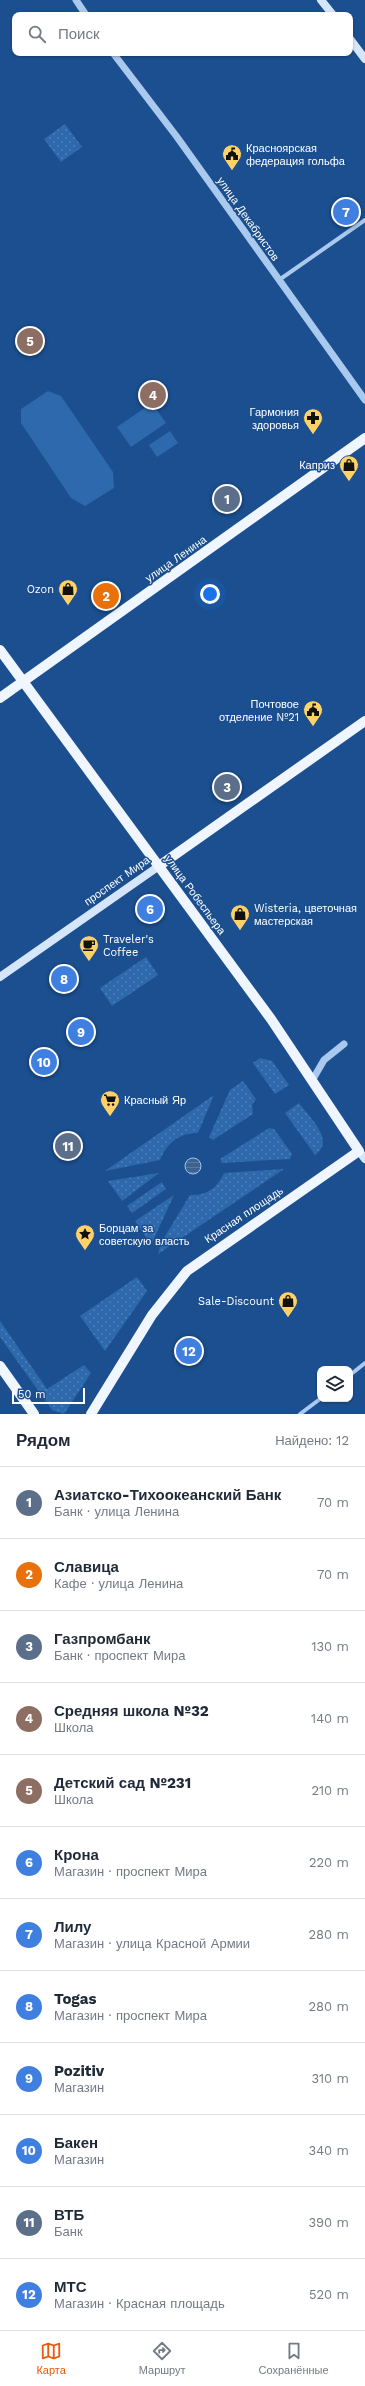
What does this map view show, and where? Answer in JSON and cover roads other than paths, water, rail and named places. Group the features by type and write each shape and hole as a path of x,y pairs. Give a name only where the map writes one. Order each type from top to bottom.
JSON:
{"main road":[{"path":"321,0 331,12"},
{"path":"353,43 365,59"},
{"name":"улица Ленина","path":"0,698 365,438"},
{"name":"улица Робеспьера","path":"0,650 313,1079 362,1155"},
{"name":"проспект Мира","path":"0,977 365,721"},
{"name":"Красная площадь","path":"91,1414 152,1315 187,1271 362,1155"},
{"path":"0,1366 34,1414"}],"street":[{"path":"76,0 84,12"},
{"name":"улица Декабристов","path":"115,56 177,137 278,281 365,400"},
{"path":"278,281 365,220"},
{"path":"313,1079 324,1060 344,1044"},
{"path":"353,1373 365,1363"},
{"path":"300,1414 317,1401"}],"place":[{"name":"Красноярская федерация гольфа","path":"232,171"},
{"name":"Лилу","path":"346,212"},
{"name":"Детский сад №231","path":"30,341"},
{"name":"Средняя школа №32","path":"153,395"},
{"name":"Гармония здоровья","path":"313,435"},
{"name":"Каприз","path":"349,482"},
{"name":"Азиатско-Тихоокеанский Банк","path":"227,499"},
{"name":"Славица","path":"106,596"},
{"name":"Ozon","path":"68,606"},
{"name":"Почтовое отделение №21","path":"313,727"},
{"name":"Газпромбанк","path":"227,787"},
{"name":"Крона","path":"150,909"},
{"name":"Wisteria, цветочная мастерская","path":"240,931"},
{"name":"Traveler's Coffee","path":"89,962"},
{"name":"Togas","path":"64,979"},
{"name":"Pozitiv","path":"81,1032"},
{"name":"Бакен","path":"44,1062"},
{"name":"Красный Яр","path":"110,1117"},
{"name":"ВТБ","path":"68,1146"},
{"name":"Борцам за советскую власть","path":"85,1251"},
{"name":"Sale-Discount","path":"288,1318"},
{"name":"МТС","path":"189,1351"}]}
